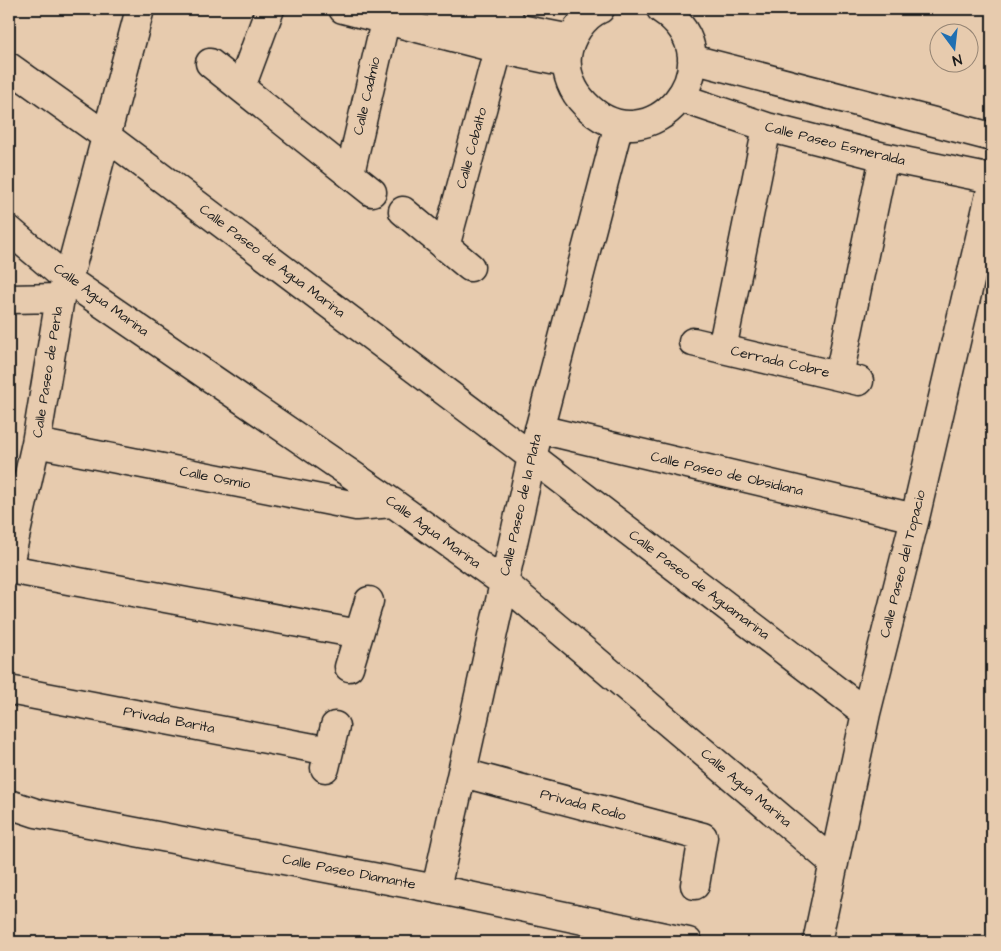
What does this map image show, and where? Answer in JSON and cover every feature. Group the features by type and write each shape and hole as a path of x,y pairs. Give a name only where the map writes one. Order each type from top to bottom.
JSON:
{"street":[{"name":"Calle Paseo de Perla","path":"9,564 36,443 64,289 140,9"},
{"path":"241,87 270,9"},
{"path":"343,9 505,28"},
{"path":"440,9 505,28 568,51"},
{"path":"600,9 591,13 568,51 574,93 596,116 619,124 647,123 666,114 687,89 692,59 687,36 673,17 661,9"},
{"name":"Calle Cadmio","path":"350,172 386,14"},
{"name":"Calle Cobalto","path":"445,247 505,28"},
{"path":"692,59 992,137"},
{"path":"210,63 350,172 372,192"},
{"name":"Calle Paseo de Agua Marina","path":"9,67 106,136 532,457"},
{"name":"Calle Paseo Esmeralda","path":"681,98 768,128 884,157 992,178"},
{"name":"Calle Paseo de la Plata","path":"436,888 532,457 619,124"},
{"name":"Cerrada Cobre","path":"768,128 722,349 849,379 884,157"},
{"name":"Calle Paseo del Topacio","path":"817,942 866,713 915,518 992,186"},
{"path":"403,211 470,267"},
{"name":"Calle Agua Marina","path":"9,230 64,289 394,503 503,582 834,863"},
{"path":"9,299 64,289"},
{"path":"693,342 722,349"},
{"name":"Calle Paseo de Obsidiana","path":"539,429 915,518"},
{"name":"Calle Osmio","path":"36,443 356,506 394,503"},
{"name":"Calle Paseo de Aguamarina","path":"532,457 866,713"},
{"path":"9,569 359,634"},
{"path":"349,667 369,601"},
{"name":"Privada Barita","path":"9,690 330,748"},
{"name":"Privada Rodio","path":"463,773 703,837 695,885"},
{"name":"Calle Paseo Diamante","path":"9,804 36,813 436,888 688,942"}]}
